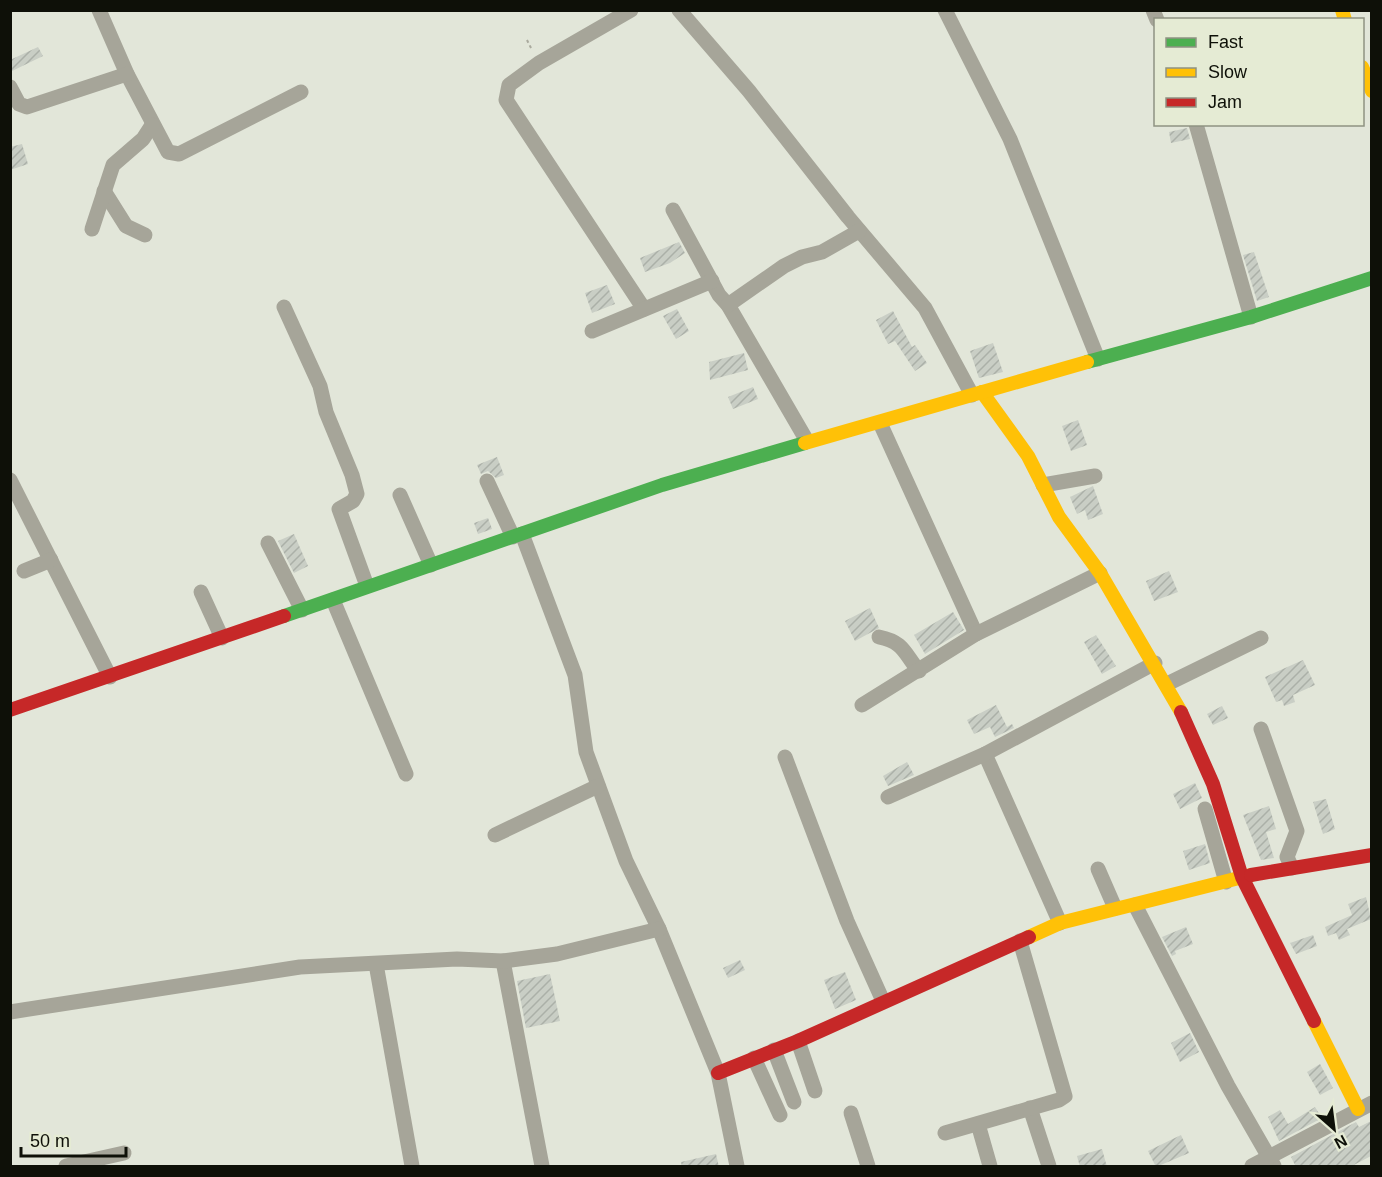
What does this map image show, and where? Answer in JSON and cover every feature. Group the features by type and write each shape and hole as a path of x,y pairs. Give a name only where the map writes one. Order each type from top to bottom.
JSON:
{"street":[{"path":"99,10 127,74 168,152 179,154 301,92"},
{"path":"631,10 539,63 509,85 506,100 644,309"},
{"path":"679,10 749,91 860,231 925,308 977,393 1028,456 1059,517 1100,573 1167,684 1213,784 1242,877 1365,1106 1272,1162 1252,1167"},
{"path":"945,10 1010,139 1098,359"},
{"path":"1364,72 1371,91"},
{"path":"10,87 15,108 36,106 127,74"},
{"path":"92,229 113,165 143,139 152,125"},
{"path":"1197,126 1251,317"},
{"path":"104,191 126,226 145,235"},
{"path":"673,210 712,281 807,441"},
{"path":"728,305 784,266 802,257 822,252 860,231"},
{"path":"10,710 662,485 807,441 880,423 977,393 1251,317 1371,278"},
{"path":"592,331 712,281"},
{"path":"284,307 320,386 326,412 356,486 357,495 353,501 339,509 367,586"},
{"path":"880,423 976,634"},
{"path":"1043,485 1095,476"},
{"path":"10,480 110,676"},
{"path":"487,481 517,536 575,675 586,752 626,861 658,929 718,1073 736,1167"},
{"path":"400,495 431,565"},
{"path":"268,543 302,610"},
{"path":"24,572 51,560"},
{"path":"862,705 976,634 1100,573"},
{"path":"201,592 222,638"},
{"path":"333,600 406,774"},
{"path":"879,637 894,640 902,646 919,671"},
{"path":"1167,684 1261,638"},
{"path":"888,796 985,754 1155,663"},
{"path":"1261,729 1297,831 1287,857 1292,868"},
{"path":"985,754 1060,924"},
{"path":"785,757 847,921 883,1001"},
{"path":"495,835 598,786"},
{"path":"1205,809 1226,882"},
{"path":"718,1073 798,1041 883,1001 1060,924 1242,877 1371,855"},
{"path":"1098,869 1115,908"},
{"path":"1135,905 1228,1086 1272,1162"},
{"path":"10,1012 300,967 457,959 503,961 557,954 658,929"},
{"path":"945,1134 1059,1100 1066,1093 1020,941"},
{"path":"503,961 542,1167"},
{"path":"376,964 412,1167"},
{"path":"798,1041 815,1091"},
{"path":"774,1050 794,1102"},
{"path":"754,1058 780,1115"},
{"path":"1030,1108 1048,1167"},
{"path":"851,1113 868,1167"},
{"path":"978,1125 990,1167"},
{"path":"66,1167 124,1153"}],"building":[{"path":"38,47 43,56 10,72 10,60"},
{"path":"1187,128 1190,139 1171,143 1169,132"},
{"path":"22,144 28,164 10,170 10,147"},
{"path":"679,242 685,253 670,263 645,272 640,258"},
{"path":"1254,252 1269,297 1257,301 1243,255"},
{"path":"607,285 615,304 592,313 585,293"},
{"path":"677,309 689,331 676,339 663,316"},
{"path":"893,311 912,347 915,345 927,363 915,371 895,341 888,344 876,320"},
{"path":"993,343 1003,372 979,378 970,351"},
{"path":"744,353 748,370 710,380 709,362"},
{"path":"753,387 758,399 733,409 728,397"},
{"path":"1078,420 1087,445 1071,451 1062,426"},
{"path":"497,457 504,475 496,478 488,471 481,474 477,465"},
{"path":"1093,486 1103,514 1088,520 1085,510 1077,514 1070,497"},
{"path":"488,518 492,529 478,534 474,523"},
{"path":"294,534 308,566 294,573 278,541"},
{"path":"1169,571 1178,592 1154,601 1146,581"},
{"path":"870,608 879,628 855,641 845,621"},
{"path":"953,612 964,630 925,654 914,635"},
{"path":"1096,635 1116,666 1102,674 1084,642"},
{"path":"1303,660 1315,685 1293,695 1295,702 1284,706 1282,700 1276,702 1265,677"},
{"path":"996,705 1007,727 1012,724 1014,728 995,737 990,727 974,734 967,720"},
{"path":"1222,706 1228,718 1213,725 1207,714"},
{"path":"907,762 914,775 888,786 883,776"},
{"path":"1195,783 1202,798 1180,809 1173,794"},
{"path":"1326,799 1335,829 1323,834 1313,802"},
{"path":"1269,806 1276,829 1266,832 1274,858 1261,860 1243,815"},
{"path":"1205,844 1210,863 1189,870 1183,851"},
{"path":"1366,897 1371,919 1347,929 1350,935 1339,940 1336,933 1328,936 1325,927 1352,915 1348,904"},
{"path":"1186,927 1193,944 1175,951 1176,954 1172,956 1162,937"},
{"path":"1313,935 1317,946 1296,954 1290,943"},
{"path":"740,960 745,970 728,978 723,968"},
{"path":"845,972 856,1000 835,1009 824,980"},
{"path":"550,974 560,1021 526,1028 517,981"},
{"path":"1190,1033 1199,1052 1180,1062 1171,1043"},
{"path":"1320,1064 1333,1088 1320,1095 1307,1072"},
{"path":"1315,1107 1322,1118 1279,1141 1268,1117 1280,1110 1288,1124"},
{"path":"1371,1121 1371,1156 1350,1167 1296,1167 1291,1157 1356,1122 1359,1127"},
{"path":"1181,1135 1189,1153 1156,1167 1148,1151"},
{"path":"1102,1149 1107,1167 1080,1167 1077,1156"},
{"path":"716,1154 719,1167 682,1167 681,1162"}],"traffic: fast":[{"path":"1087,362 1251,317 1372,278"},
{"path":"284,616 662,485 805,443"}],"traffic: slow":[{"path":"1342,10 1344,18"},
{"path":"1364,72 1372,91"},
{"path":"805,443 1087,362"},
{"path":"982,392 1028,456 1059,517 1100,573 1181,712"},
{"path":"1029,937 1060,923 1251,875"},
{"path":"1314,1021 1358,1109"}],"traffic: jam":[{"path":"10,710 284,616"},
{"path":"1181,712 1213,784 1242,877 1314,1021"},
{"path":"1251,875 1372,855"},
{"path":"718,1073 798,1041 1029,937"}]}
